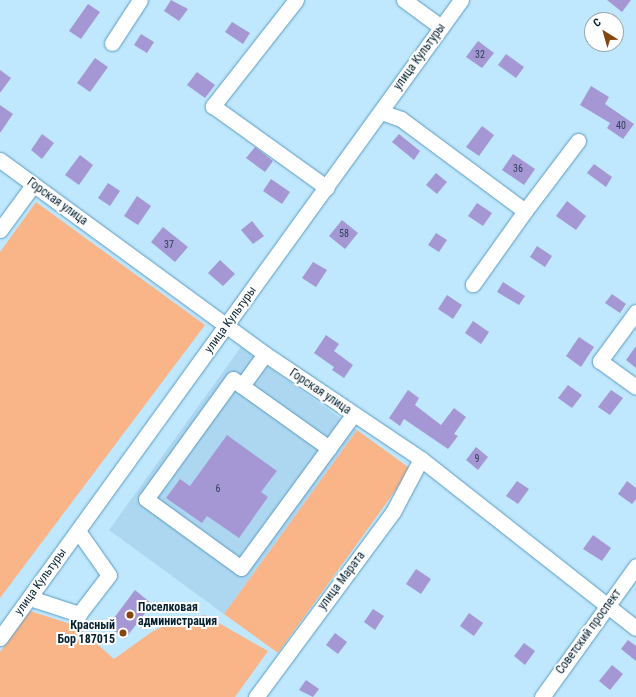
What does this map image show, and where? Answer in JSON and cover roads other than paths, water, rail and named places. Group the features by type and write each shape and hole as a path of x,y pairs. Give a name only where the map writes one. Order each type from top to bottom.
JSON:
{"street":[{"path":"112,44 140,0"},
{"path":"296,0 213,106 327,188"},
{"path":"404,0 441,27"},
{"name":"улица Культуры","path":"0,638 327,188 461,0"},
{"path":"380,112 401,119 525,211"},
{"path":"473,284 525,211 578,141"},
{"name":"Горская улица","path":"0,160 265,354 421,460 636,628"},
{"path":"0,230 33,185"},
{"path":"636,312 600,361 636,387"},
{"path":"242,386 265,354"},
{"path":"329,448 234,379 146,499 241,568 329,448 353,415"},
{"name":"улица Марата","path":"256,697 393,512 421,460"},
{"path":"30,598 79,614 109,575 78,531"},
{"name":"Советский проспект","path":"542,697 636,566"}],"place":[{"name":"Поселковая администрация","path":"130,615"},
{"name":"Красный Бор 187015","path":"123,633"}]}
